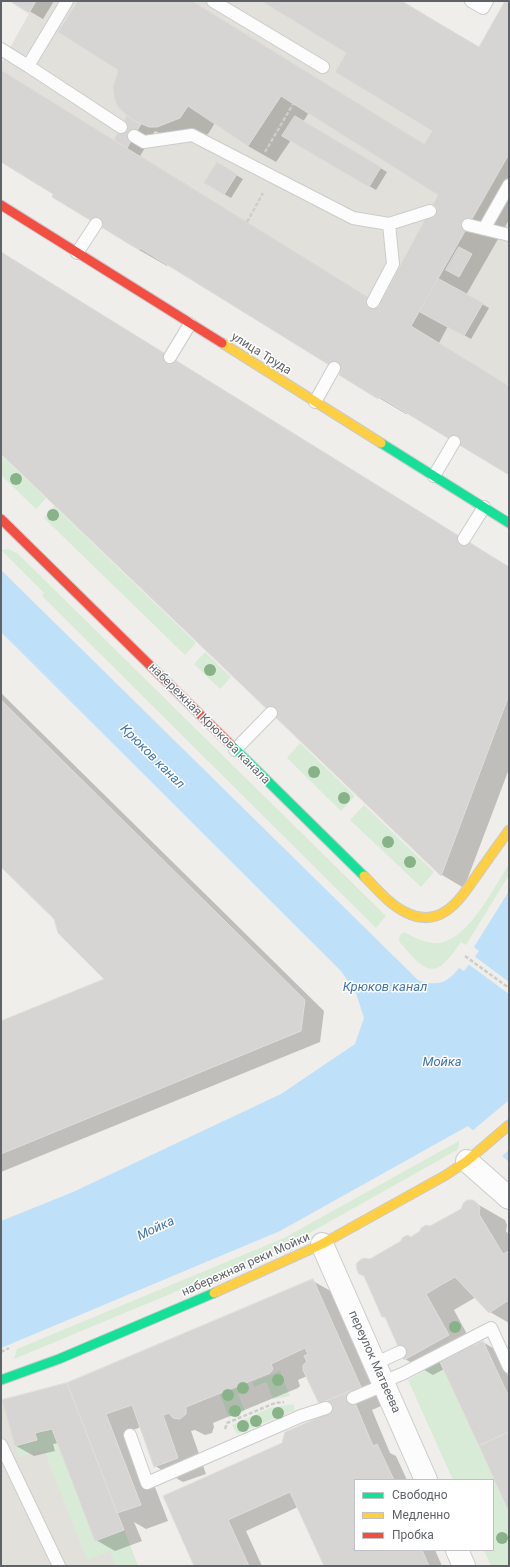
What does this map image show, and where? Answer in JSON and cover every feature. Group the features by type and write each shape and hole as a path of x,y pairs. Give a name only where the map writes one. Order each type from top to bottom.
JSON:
{"main road":[{"name":"улица Труда","path":"1,205 509,523"},
{"name":"набережная Крюкова канала","path":"2,521 402,912 410,916 423,918 442,914 453,907 509,830"},
{"name":"набережная реки Мойки","path":"1,1380 59,1359 269,1269 322,1244 446,1176 467,1161 509,1125"}],"street":[{"path":"467,1161 509,1198"},
{"name":"переулок Матвеева","path":"322,1244 426,1479"},
{"path":"457,1551 464,1566"}],"lane":[{"path":"28,66 67,1"},
{"path":"213,1 323,68"},
{"path":"471,1 483,8 487,1"},
{"path":"1,49 121,127"},
{"path":"134,136 144,142 192,135 353,218 389,224 430,211"},
{"path":"484,229 509,185"},
{"path":"77,253 96,224"},
{"path":"374,302 393,264 389,224"},
{"path":"468,225 509,235"},
{"path":"170,357 190,324"},
{"path":"315,402 334,368"},
{"path":"434,476 454,442"},
{"path":"464,540 484,508"},
{"path":"235,750 271,713"},
{"path":"380,1377 402,1374 491,1328 509,1367"},
{"path":"353,1398 380,1377 400,1352"},
{"path":"130,1435 147,1483 301,1416 326,1408"},
{"path":"1,1445 59,1566"}],"path":[{"path":"256,168 293,104"},
{"path":"247,222 273,176"},
{"path":"465,956 509,988"},
{"path":"1,1352 9,1348"}],"shaded area":[{"path":"36,1 261,1 346,53 335,72 432,131 505,1 509,1 509,475 380,397 378,399 339,375 340,372 334,368 141,248 139,250 52,197 53,194 1,162 1,64"},
{"path":"67,1383 138,1566 1,1566 1,1401"}],"green space":[{"path":"1,455 46,498 36,509 1,475"},
{"path":"54,506 196,643 185,655 44,518"},
{"path":"8,549 17,553 386,916 376,928 42,596 44,593 1,550"},
{"path":"205,652 231,677 220,689 194,664"},
{"path":"300,743 355,796 341,811 287,758"},
{"path":"364,805 434,872 421,887 350,820"},
{"path":"509,864 509,875 466,945 461,942 443,964 437,968 431,969 425,967 414,959 401,944 399,940 400,935 404,932 433,943 445,941 457,935 478,913"},
{"path":"459,1141 457,1150 288,1245 14,1359 17,1349 284,1238"},
{"path":"440,1362 494,1479 453,1479 408,1380"},
{"path":"280,1371 290,1396 273,1399 266,1382 254,1387 252,1382"},
{"path":"244,1385 246,1390 238,1394 245,1411 229,1418 220,1395"},
{"path":"293,1404 295,1410 237,1434 232,1425 270,1408"},
{"path":"52,1429 95,1541 124,1530 138,1566 116,1566 110,1551 87,1560 44,1450 19,1457 15,1446 37,1440 35,1433"},
{"path":"494,1479 509,1512 509,1566 491,1566 484,1551 494,1551"}],"water":[{"name":"Мойка","path":"1,570 418,980 436,983 446,980 459,968 464,971 479,951 474,947 509,891 509,1162 468,1126 280,1231 1,1348 1,1221 73,1192 281,1094 355,1044 364,1018 356,993 341,971 1,632"}],"pier":[{"path":"472,947 478,951 474,956 509,982 509,994 468,964 464,969 459,966 464,968 477,951"},
{"path":"509,1100 509,1150 501,1157 472,1131"}],"building":[{"path":"10,1 36,1 29,13"},
{"path":"78,1 192,1 424,145 432,131 335,72 346,53 261,1 401,1 479,47 505,1 509,1 509,154 411,326 509,386 509,475 380,397 378,399 339,375 340,372 334,368 140,248 139,250 52,197 53,194 1,162 1,70 379,305 438,195 281,96 248,146 188,106 180,118 157,127 149,127 132,120 118,107 114,97 113,87 118,70 58,32"},
{"path":"127,116 141,124 127,148 114,140"},
{"path":"295,116 381,167 369,187 282,136"},
{"path":"217,162 237,174 224,195 204,183"},
{"path":"459,247 472,254 459,277 446,270"},
{"path":"1,252 509,567 509,695 441,876 1,454"},
{"path":"439,279 483,303 464,336 420,312"},
{"path":"1,700 305,1000 301,1031 1,1154 1,1021 104,979 58,933 54,919 1,867"},
{"path":"467,1200 473,1200 477,1203 480,1208 479,1214 503,1254 509,1251 509,1300 489,1313 455,1277 441,1285 426,1294 449,1335 404,1360 385,1317 382,1317 364,1276 359,1274 356,1264 364,1258 370,1259 401,1241 402,1238 407,1235 411,1237 426,1225 430,1226 461,1209"},
{"path":"313,1279 361,1387 321,1403 318,1402 303,1370 303,1365 307,1362 304,1356 308,1354 305,1348 271,1364 273,1369 270,1373 186,1407 186,1414 180,1419 173,1418 169,1413 163,1415 178,1458 154,1467 132,1405 106,1414 141,1505 117,1513 67,1383"},
{"path":"483,1341 509,1397 509,1432 479,1446 440,1362"},
{"path":"67,1383 124,1530 95,1541 52,1429 35,1433 37,1440 15,1446 2,1400"},
{"path":"350,1391 373,1446 377,1444 394,1479 354,1479 354,1551 422,1551 429,1566 324,1566 290,1492 228,1520 249,1566 194,1566 163,1496 282,1443 285,1432 329,1413 324,1402"},
{"path":"509,1432 509,1512 479,1446"}],"traffic: fast":[{"path":"381,443 509,523"},
{"path":"231,745 364,876"},
{"path":"1,1380 59,1359 214,1293"}],"traffic: slow":[{"path":"222,343 381,443"},
{"path":"364,876 388,901 399,909 418,917 440,915 449,909 465,892 509,830"},
{"path":"214,1293 322,1244 446,1175 467,1161 509,1125"}],"traffic: jam":[{"path":"1,205 222,343"},
{"path":"1,519 231,745"}],"water label":[{"name":"Крюков канал","path":"152,757"},
{"name":"Крюков канал","path":"385,988"}]}
